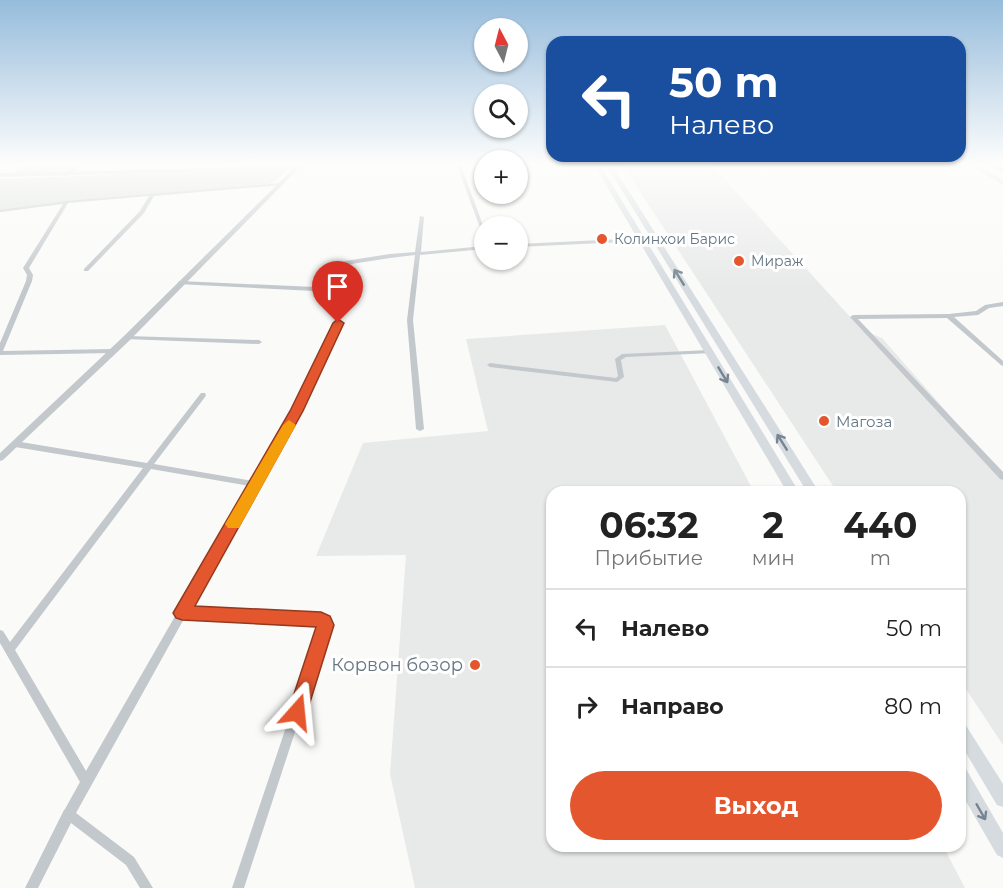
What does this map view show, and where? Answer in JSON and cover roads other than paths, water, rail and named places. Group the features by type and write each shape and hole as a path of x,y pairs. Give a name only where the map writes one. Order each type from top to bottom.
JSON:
{"main road":[{"path":"622,204 789,486"},
{"path":"634,204 809,486"},
{"path":"966,739 1003,799"},
{"path":"966,786 1003,849"}],"street":[{"path":"0,211 48,204"},
{"path":"65,204 26,268 30,275 29,281 0,352 113,351"},
{"path":"86,270 142,212 146,204"},
{"path":"0,458 127,339 260,204"},
{"path":"420,429 410,320 422,217"},
{"path":"528,246 643,240"},
{"path":"345,263 416,253 474,249"},
{"path":"180,283 315,289"},
{"path":"1003,304 987,306 978,313 949,316 853,317 1003,477"},
{"path":"949,316 1003,364"},
{"path":"31,888 86,781 297,411 338,323"},
{"path":"127,339 259,342"},
{"path":"490,365 617,380 621,377 618,359 624,355 710,352"},
{"path":"10,649 203,395"},
{"path":"15,444 256,484"},
{"path":"182,613 321,619 326,625 238,888"},
{"path":"0,634 86,781"},
{"path":"68,814 130,861 147,888"}],"place":[{"name":"Колинхои Барис","path":"602,239"},
{"name":"Мираж","path":"739,261"},
{"name":"Магоза","path":"824,421"},
{"name":"Корвон бозор","path":"475,665"}]}
